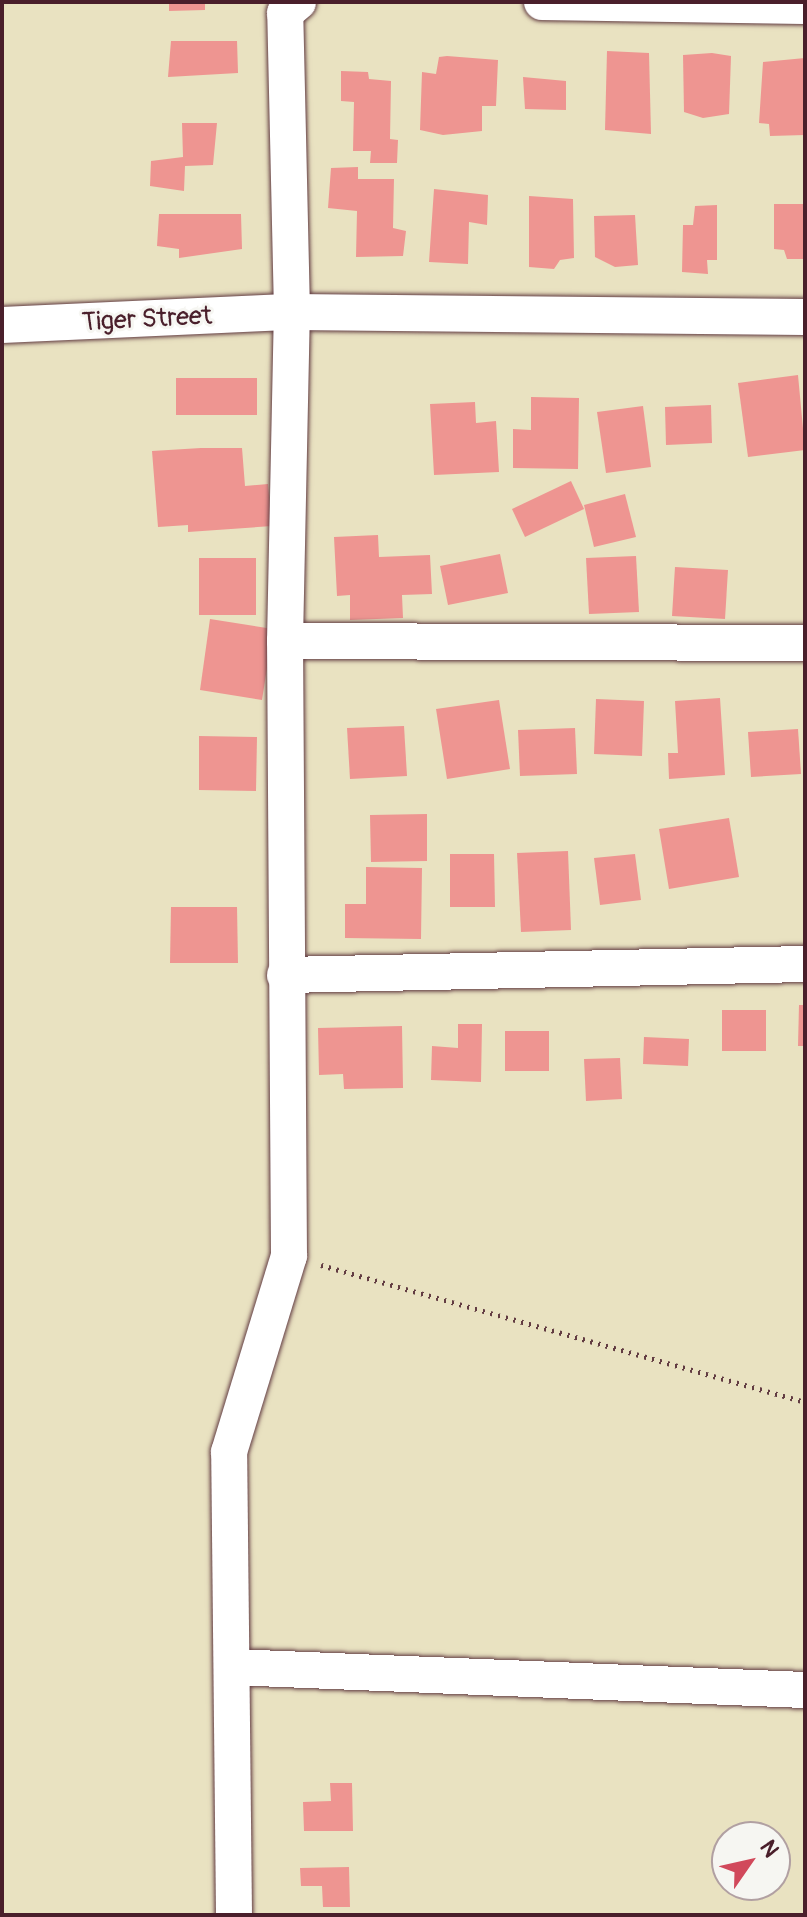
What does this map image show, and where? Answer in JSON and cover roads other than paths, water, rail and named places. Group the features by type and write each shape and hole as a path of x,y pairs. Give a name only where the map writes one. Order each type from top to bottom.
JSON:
{"street":[{"path":"234,1915 229,1452 289,1256 285,641 292,312 285,13 298,2"},
{"path":"542,2 805,6"},
{"name":"Tiger Street","path":"2,325 292,312 805,317"},
{"path":"285,641 805,643"},
{"path":"285,975 805,964"},
{"path":"232,1667 805,1690"}]}
